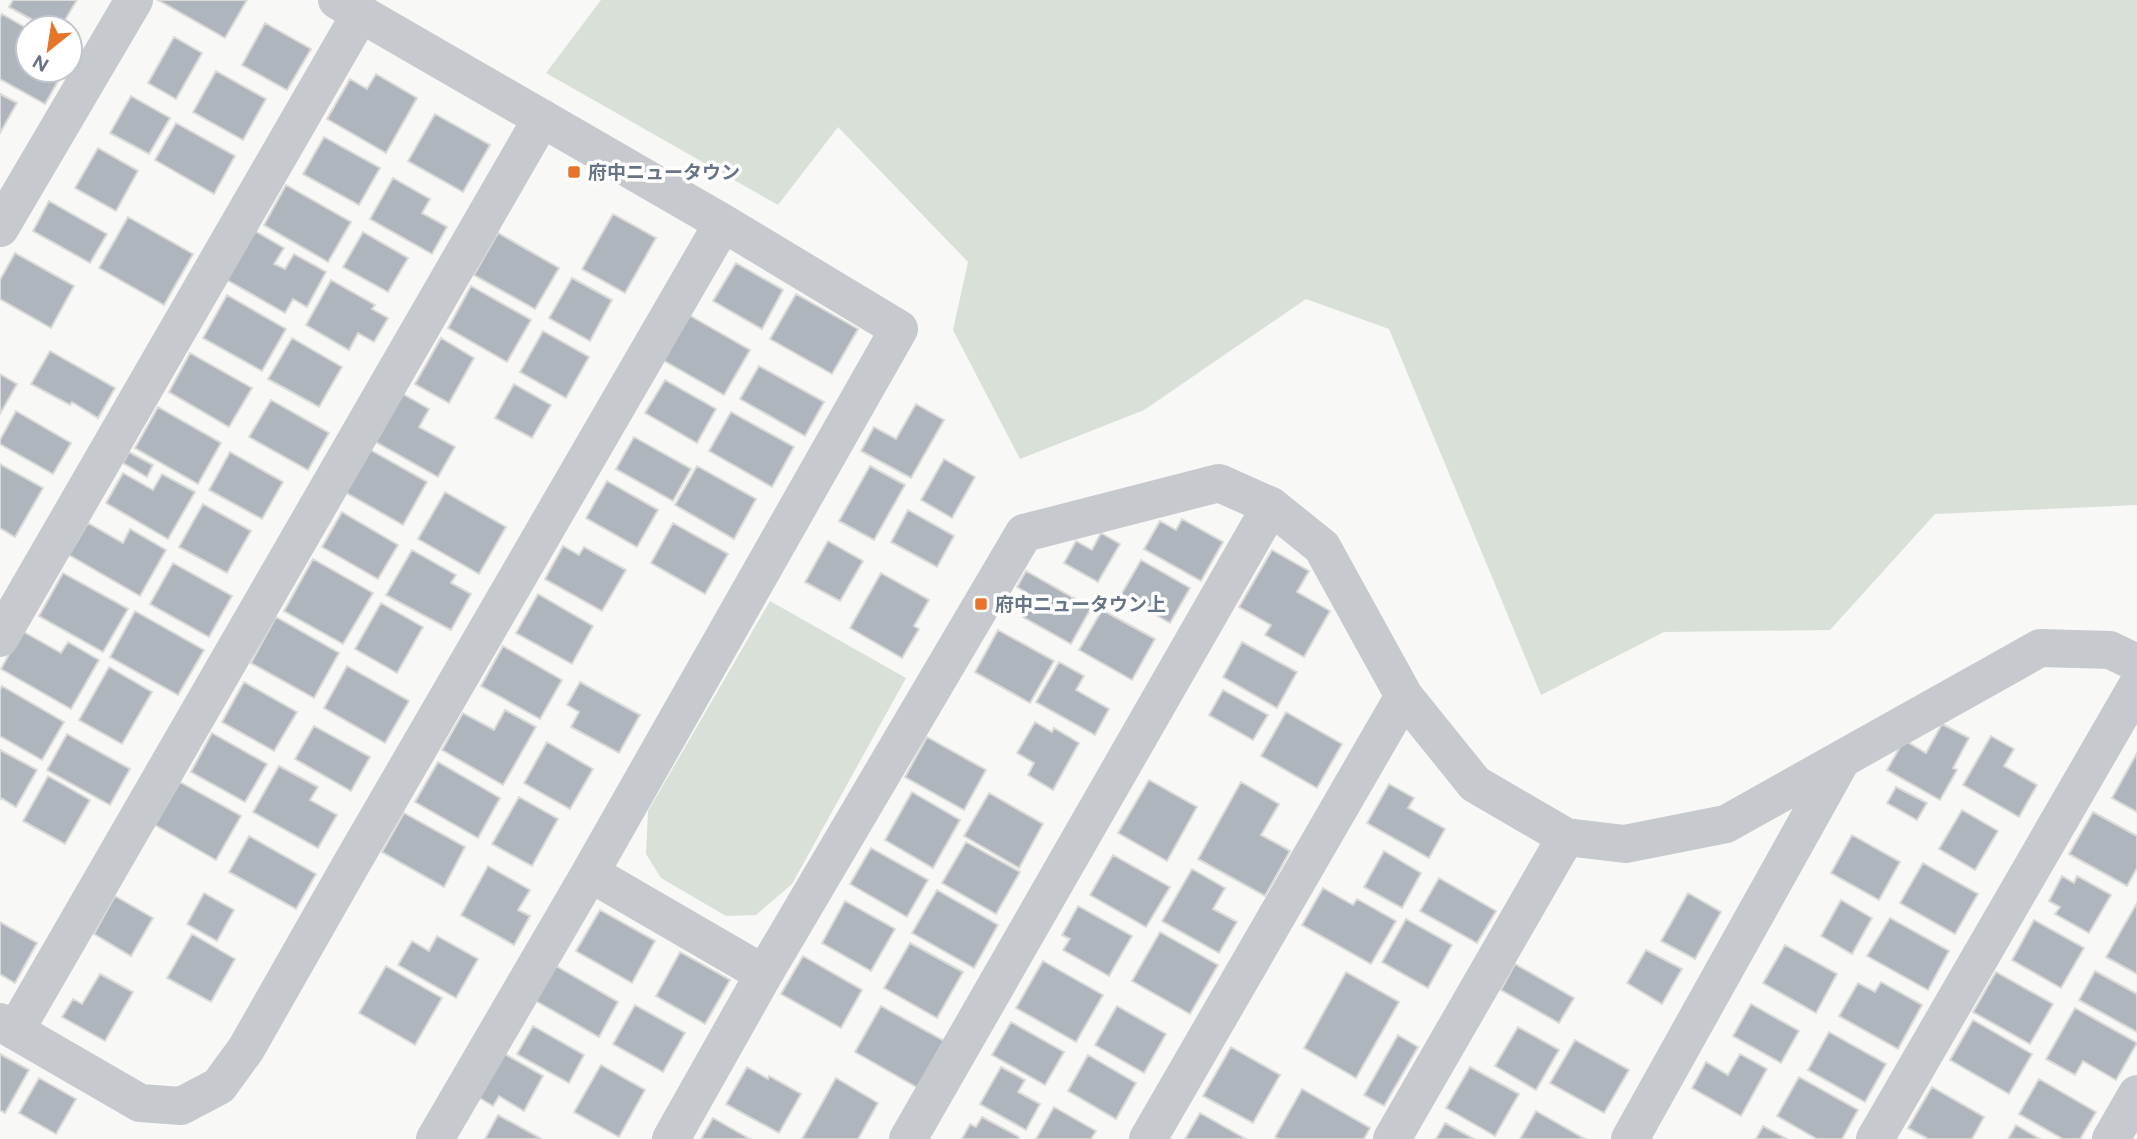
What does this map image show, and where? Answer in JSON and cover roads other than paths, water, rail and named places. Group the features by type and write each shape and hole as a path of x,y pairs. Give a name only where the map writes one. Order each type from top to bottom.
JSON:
{"street":[{"path":"0,228 134,0"},
{"path":"0,638 349,7 723,223 898,329 590,873 435,1139"},
{"path":"542,118 8,1026 140,1103 181,1105 219,1086 246,1049 355,856 723,223"},
{"path":"671,1139 764,974 1024,533 1219,483 1271,506 1322,547 1404,696 1475,784 1566,837 1625,844 1726,824 2040,648 2110,650 2137,663"},
{"path":"908,1139 1271,506"},
{"path":"1875,1139 2137,686"},
{"path":"1148,1139 1404,696"},
{"path":"1630,1139 1842,759"},
{"path":"1392,1139 1566,837"},
{"path":"590,873 764,974"},
{"path":"2111,1139 2137,1094"}],"place":[{"name":"府中ニュータウン","path":"574,172"},
{"name":"府中ニュータウン上","path":"981,604"}]}
